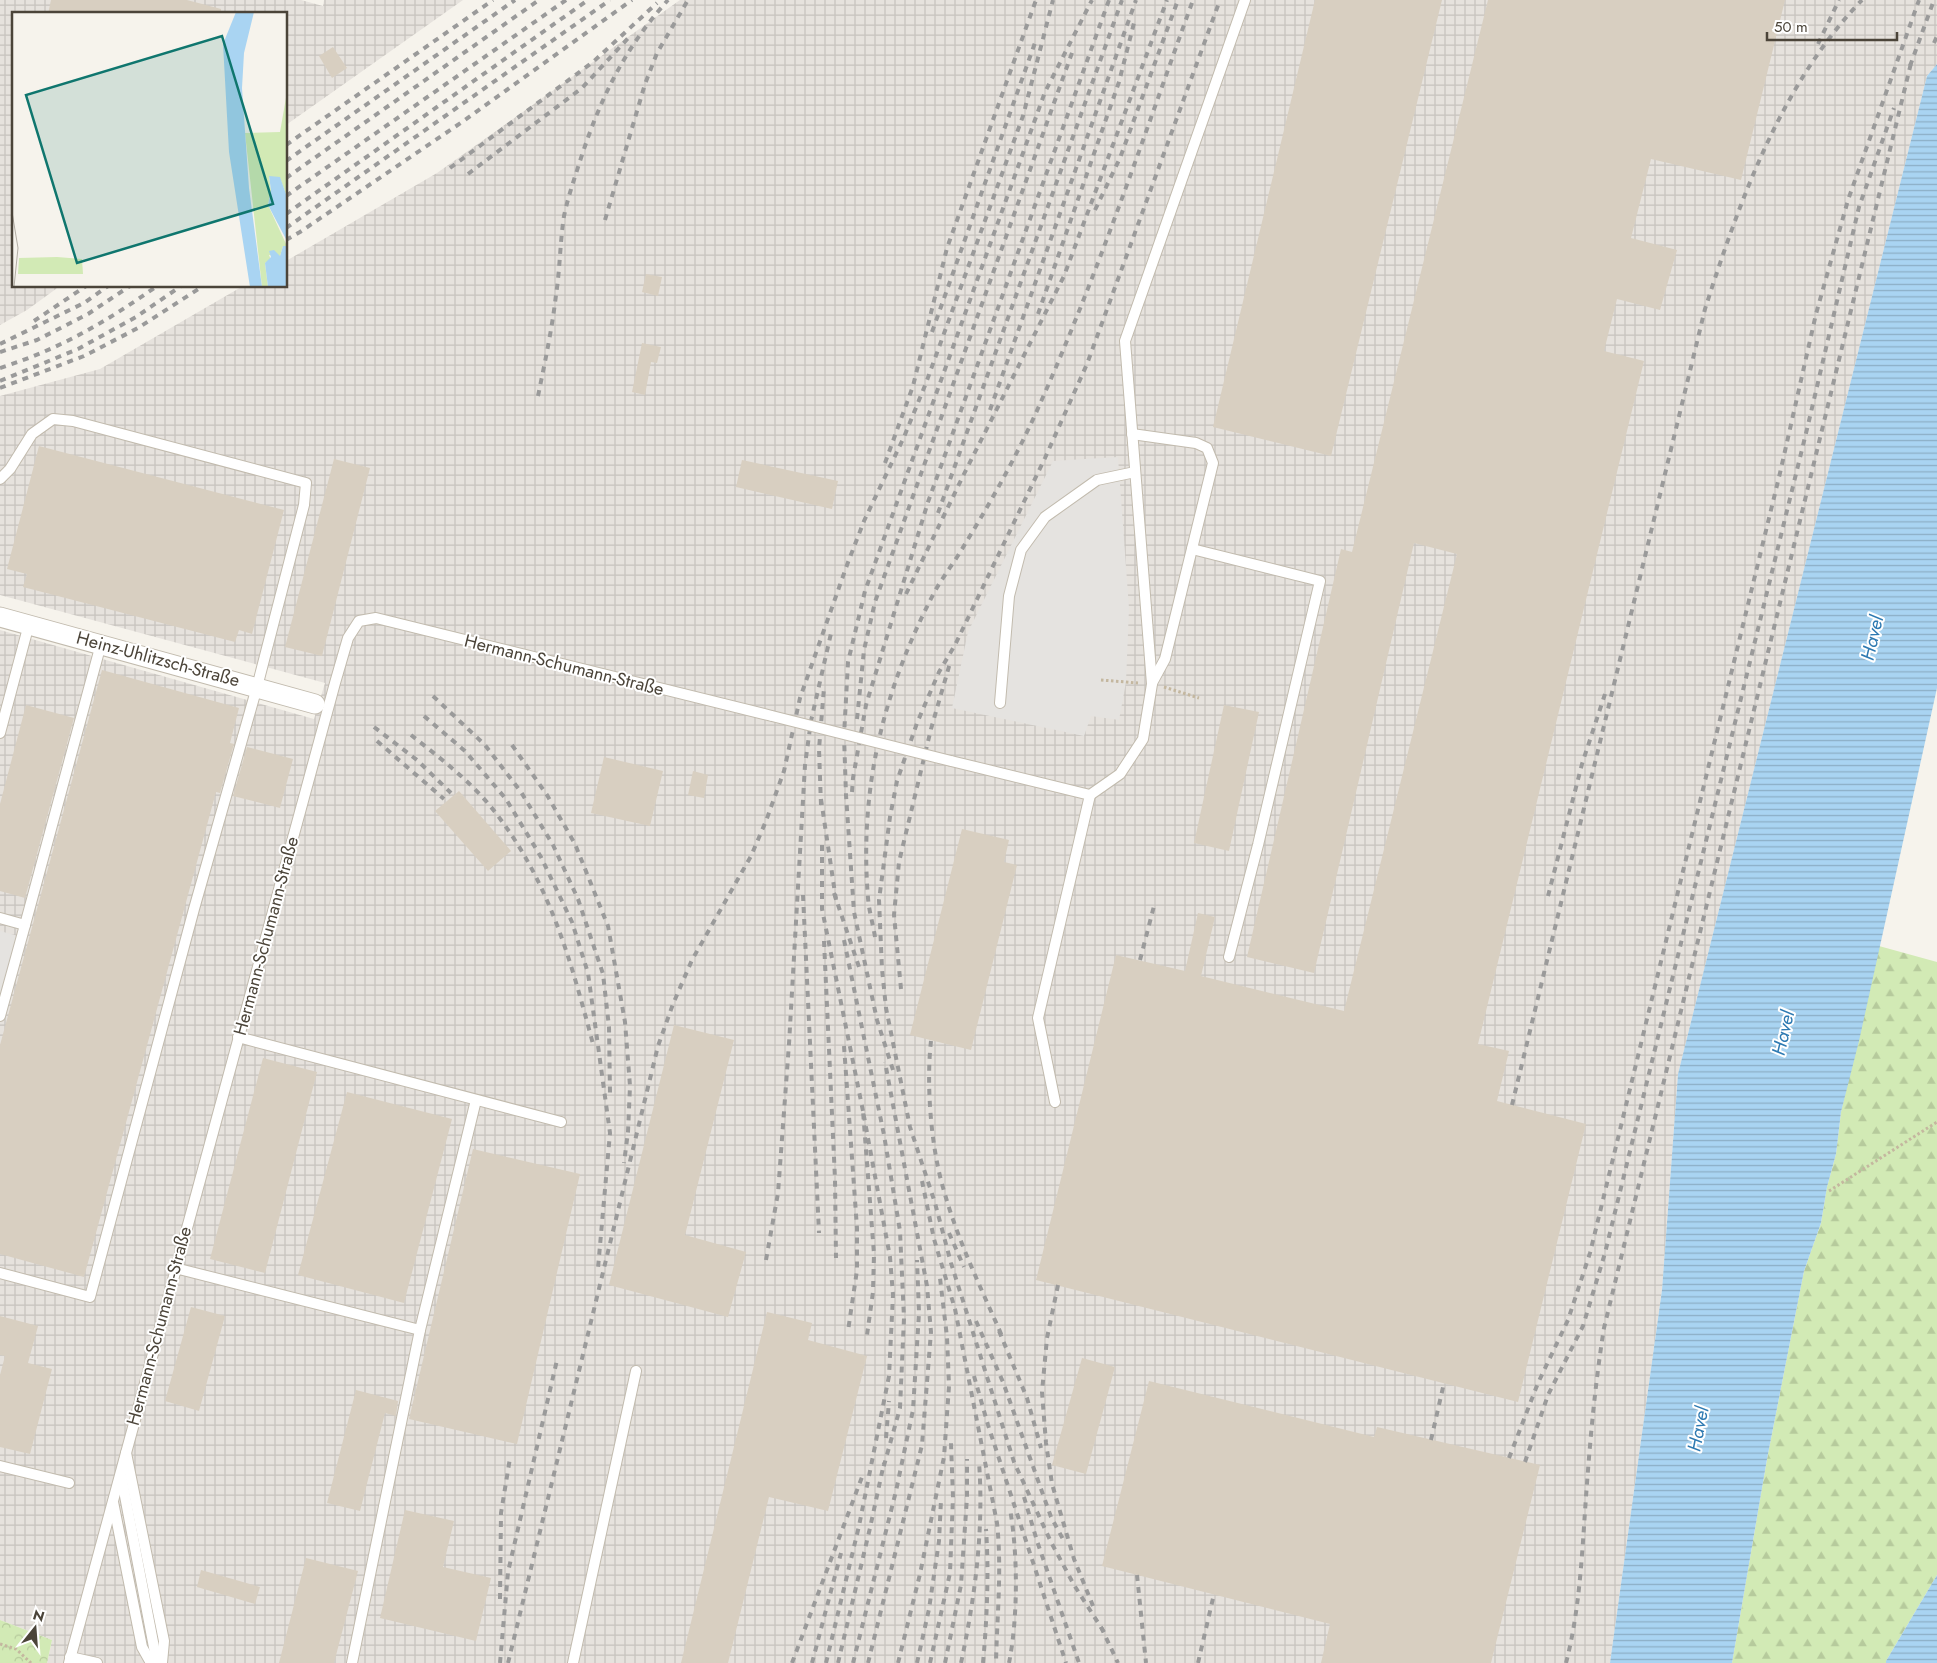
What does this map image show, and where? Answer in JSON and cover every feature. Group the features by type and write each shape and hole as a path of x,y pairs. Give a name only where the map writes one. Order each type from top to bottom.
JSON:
{"street":[{"name":"Heinz-Uhlitzsch-Straße","path":"0,617 315,704"}],"lane":[{"path":"1056,1102 1038,1018 1090,795 1120,774 1143,739 1152,684 1125,341 1245,0"},
{"path":"0,479 10,470 32,434 53,419 73,421 306,483 304,505 257,687 194,909 90,1297 0,1273"},
{"path":"1132,434 1196,443 1207,448 1213,463 1165,659 1152,684"},
{"path":"1000,703 1009,596 1021,550 1045,517 1097,480 1135,472"},
{"path":"1192,549 1320,581 1258,845 1229,957"},
{"name":"Hermann-Schumann-Straße","path":"69,1660 335,683 348,638 359,621 376,618 1090,795"},
{"path":"0,733 28,624"},
{"path":"0,1016 101,644"},
{"path":"0,918 25,925"},
{"path":"238,1037 561,1122"},
{"path":"352,1663 420,1330 476,1100"},
{"path":"175,1268 420,1330"},
{"path":"573,1663 636,1371"},
{"path":"126,1450 164,1641 162,1663"},
{"path":"0,1466 69,1483"},
{"path":"120,1471 157,1663"},
{"path":"113,1498 142,1647 151,1663"},
{"path":"69,1660 97,1663"}],"path":[{"path":"1829,1191 1937,1122"},
{"path":"0,1644 16,1650 31,1663"}],"shaded area":[{"path":"0,0 301,0 323,6 324,0 463,0 288,124 288,12 12,12 12,288 57,288 27,310 0,325"},
{"path":"680,0 1937,0 1937,64 1927,76 1678,1074 1662,1290 1610,1663 47,1663 52,1640 0,1620 0,630 314,719 325,683 0,595 0,396 100,369 240,288 288,288 288,260 437,173"},
{"path":"1118,457 1129,608 1126,682 1119,720 1091,716 1084,736 952,708 968,632 1053,461"},
{"path":"0,931 18,936 0,1005"}],"green space":[{"path":"1879,946 1937,962 1937,1575 1886,1663 1732,1663 1767,1459 1804,1271 1821,1223 1827,1187 1836,1154 1841,1112"},
{"path":"0,1620 52,1640 47,1663 0,1663"}],"water":[{"name":"Havel","path":"1937,64 1937,688 1859,1041 1841,1112 1836,1154 1827,1187 1821,1223 1804,1271 1767,1459 1732,1663 1610,1663 1662,1290 1678,1074 1927,76"},
{"path":"1937,1575 1937,1663 1886,1663 1886,1661"}],"building":[{"path":"51,0 187,0 221,9 221,12 48,12"},
{"path":"1315,0 1442,0 1331,456 1213,427"},
{"path":"1488,0 1785,0 1741,180 1651,159 1631,238 1677,250 1660,310 1617,299 1604,351 1644,361 1478,1044 1509,1051 1497,1101 1586,1124 1518,1402 1036,1280 1116,955 1185,971 1198,913 1215,917 1201,976 1344,1011 1457,554 1414,543 1314,973 1247,957 1341,549 1352,552"},
{"path":"333,47 347,68 332,78 319,56"},
{"path":"646,274 662,277 658,296 642,292"},
{"path":"642,343 661,347 657,363 651,362 645,395 632,392"},
{"path":"39,446 284,510 252,634 239,630 235,642 23,587 27,574 7,569"},
{"path":"334,459 370,468 322,656 285,647"},
{"path":"742,460 838,481 832,509 736,487"},
{"path":"102,670 239,708 230,743 234,744 220,793 216,792 84,1277 0,1254 0,1045"},
{"path":"26,705 74,718 25,898 0,891 0,804"},
{"path":"1224,705 1259,712 1229,851 1194,843"},
{"path":"247,747 293,759 280,808 233,796"},
{"path":"604,757 663,771 650,826 591,813"},
{"path":"693,771 708,775 704,798 688,795"},
{"path":"459,791 511,851 488,871 435,811"},
{"path":"962,829 1009,840 1004,862 1017,865 971,1050 910,1035"},
{"path":"674,1025 734,1040 685,1235 746,1252 728,1317 609,1285"},
{"path":"263,1058 317,1072 265,1273 210,1259"},
{"path":"347,1092 452,1119 404,1303 298,1275"},
{"path":"473,1149 580,1174 517,1444 409,1419"},
{"path":"191,1307 225,1316 199,1411 165,1401"},
{"path":"767,1312 812,1323 808,1340 867,1356 828,1511 769,1497 728,1663 681,1663"},
{"path":"0,1316 38,1326 28,1363 52,1369 30,1454 0,1447 0,1375 5,1356 0,1355"},
{"path":"1082,1358 1115,1367 1086,1474 1052,1465"},
{"path":"1149,1381 1374,1437 1377,1427 1540,1465 1491,1663 1321,1663 1330,1624 1102,1566"},
{"path":"356,1390 398,1401 396,1416 385,1413 360,1511 327,1503"},
{"path":"405,1510 454,1521 443,1567 491,1578 476,1641 380,1618"},
{"path":"306,1558 358,1571 334,1663 279,1663"},
{"path":"201,1570 260,1587 255,1604 197,1587"}],"railway":[{"path":"288,144 493,0"},
{"path":"288,160 515,0"},
{"path":"288,177 539,0"},
{"path":"288,195 566,0"},
{"path":"288,213 588,0"},
{"path":"288,227 610,0"},
{"path":"288,239 465,120 632,0"},
{"path":"538,396 554,308 564,216 580,161 596,117 615,76 638,37 668,0"},
{"path":"605,220 645,84 657,53 688,0"},
{"path":"885,463 913,386 947,248 1036,0"},
{"path":"508,1663 658,1046 692,960 751,856 766,821 784,771 800,698 847,565 864,521 904,437 926,383 1023,116 1053,0"},
{"path":"893,1070 877,1020 854,912 844,736 848,662 865,591 1045,92 1092,0"},
{"path":"852,792 866,705 928,502 1109,0"},
{"path":"938,513 1122,0"},
{"path":"990,410 1136,0"},
{"path":"906,594 1064,276 1167,0"},
{"path":"1095,210 1120,158 1178,0"},
{"path":"875,937 868,898 866,857 868,817 879,739 889,701 917,627 935,591 997,490 1026,435 1043,397 1103,250 1193,0"},
{"path":"1104,1632 1074,1585 1051,1542 1014,1462 951,1263 935,1203 910,1127 886,1008 879,900 890,817 897,781 917,723 939,672 955,645 1045,458 1087,364 1220,0"},
{"path":"1818,44 1839,0"},
{"path":"1512,1105 1705,309 1733,227 1766,145 1808,68 1833,33 1862,0"},
{"path":"1509,1458 1538,1383 1568,1320 1590,1253 1780,473 1816,314 1848,200 1919,0"},
{"path":"1910,66 1934,0"},
{"path":"450,168 593,62 657,3"},
{"path":"1038,314 1119,82 1135,19"},
{"path":"468,174 582,88 631,35"},
{"path":"1934,43 1937,36"},
{"path":"932,332 1036,40"},
{"path":"857,719 864,650 875,602 1073,50"},
{"path":"1566,1663 1571,1643 1582,1560 1593,1412 1604,1328 1912,59"},
{"path":"1525,1462 1548,1395 1583,1326 1605,1253 1808,425 1859,207 1894,108"},
{"path":"34,321 83,288"},
{"path":"0,344 84,303 105,288"},
{"path":"0,352 37,340 88,314 127,288"},
{"path":"0,368 63,343 101,323 154,288"},
{"path":"0,381 78,349 136,317 178,288"},
{"path":"0,388 84,356 138,328 200,288"},
{"path":"766,1260 778,1193 789,1044 805,765 811,721 832,629"},
{"path":"901,989 894,915 899,862 931,729 950,663"},
{"path":"821,805 819,749 824,688"},
{"path":"1548,896 1582,764 1605,694"},
{"path":"433,696 485,745 521,792 553,845 578,899 603,974 609,1027 610,1093"},
{"path":"424,716 465,751 506,799 541,857 572,922 588,973 610,1133 598,1268"},
{"path":"374,727 417,760 451,793"},
{"path":"411,735 455,771 486,801 514,839 530,866 556,922 576,981 593,1044"},
{"path":"377,741 444,799"},
{"path":"512,745 547,795 575,844 608,926 625,1022 630,1086 628,1132 624,1163"},
{"path":"821,799 836,900"},
{"path":"822,845 822,909 863,1111"},
{"path":"834,893 860,970"},
{"path":"803,895 819,1233"},
{"path":"1140,960 1154,906"},
{"path":"844,940 884,1135 900,1231 904,1318 900,1408 883,1469"},
{"path":"824,941 835,1179 836,1258"},
{"path":"931,1041 929,1096 933,1136 940,1174 963,1246 1002,1336"},
{"path":"844,1046 857,1228 857,1270 848,1331"},
{"path":"868,1663 922,1445 931,1332 927,1286 885,1062"},
{"path":"826,1663 859,1526 889,1376 893,1295 890,1257 863,1111 874,1254 873,1292 867,1335"},
{"path":"922,1181 934,1239 955,1309 997,1523 999,1576 996,1663"},
{"path":"949,1233 964,1267"},
{"path":"853,1663 896,1491 913,1410 919,1313 917,1260"},
{"path":"898,1663 920,1574 944,1457 949,1386 947,1337 940,1278"},
{"path":"1058,1285 1047,1338 1042,1392 1046,1443 1052,1484 1074,1559 1093,1606"},
{"path":"976,1321 1003,1382 1051,1517 1064,1541"},
{"path":"999,1331 1027,1398 1041,1448"},
{"path":"500,1663 508,1572 557,1360"},
{"path":"974,1376 988,1425 1066,1663"},
{"path":"1431,1440 1444,1383"},
{"path":"886,1438 889,1401"},
{"path":"930,1663 950,1573 953,1497 951,1443"},
{"path":"500,1599 501,1513 510,1458"},
{"path":"945,1663 961,1585 967,1497 967,1459"},
{"path":"961,1663 977,1563 980,1513 979,1462"},
{"path":"838,1663 884,1463"},
{"path":"792,1663 862,1477"},
{"path":"1024,1497 1079,1663"},
{"path":"917,1663 929,1609 939,1541 941,1500"},
{"path":"1009,1663 1014,1626 1016,1586 1013,1527 1010,1509"},
{"path":"983,1663 987,1596 986,1529"},
{"path":"812,1663 841,1553"},
{"path":"1137,1575 1146,1663"},
{"path":"1198,1663 1214,1594"},
{"path":"1101,1627 1118,1663"}]}
